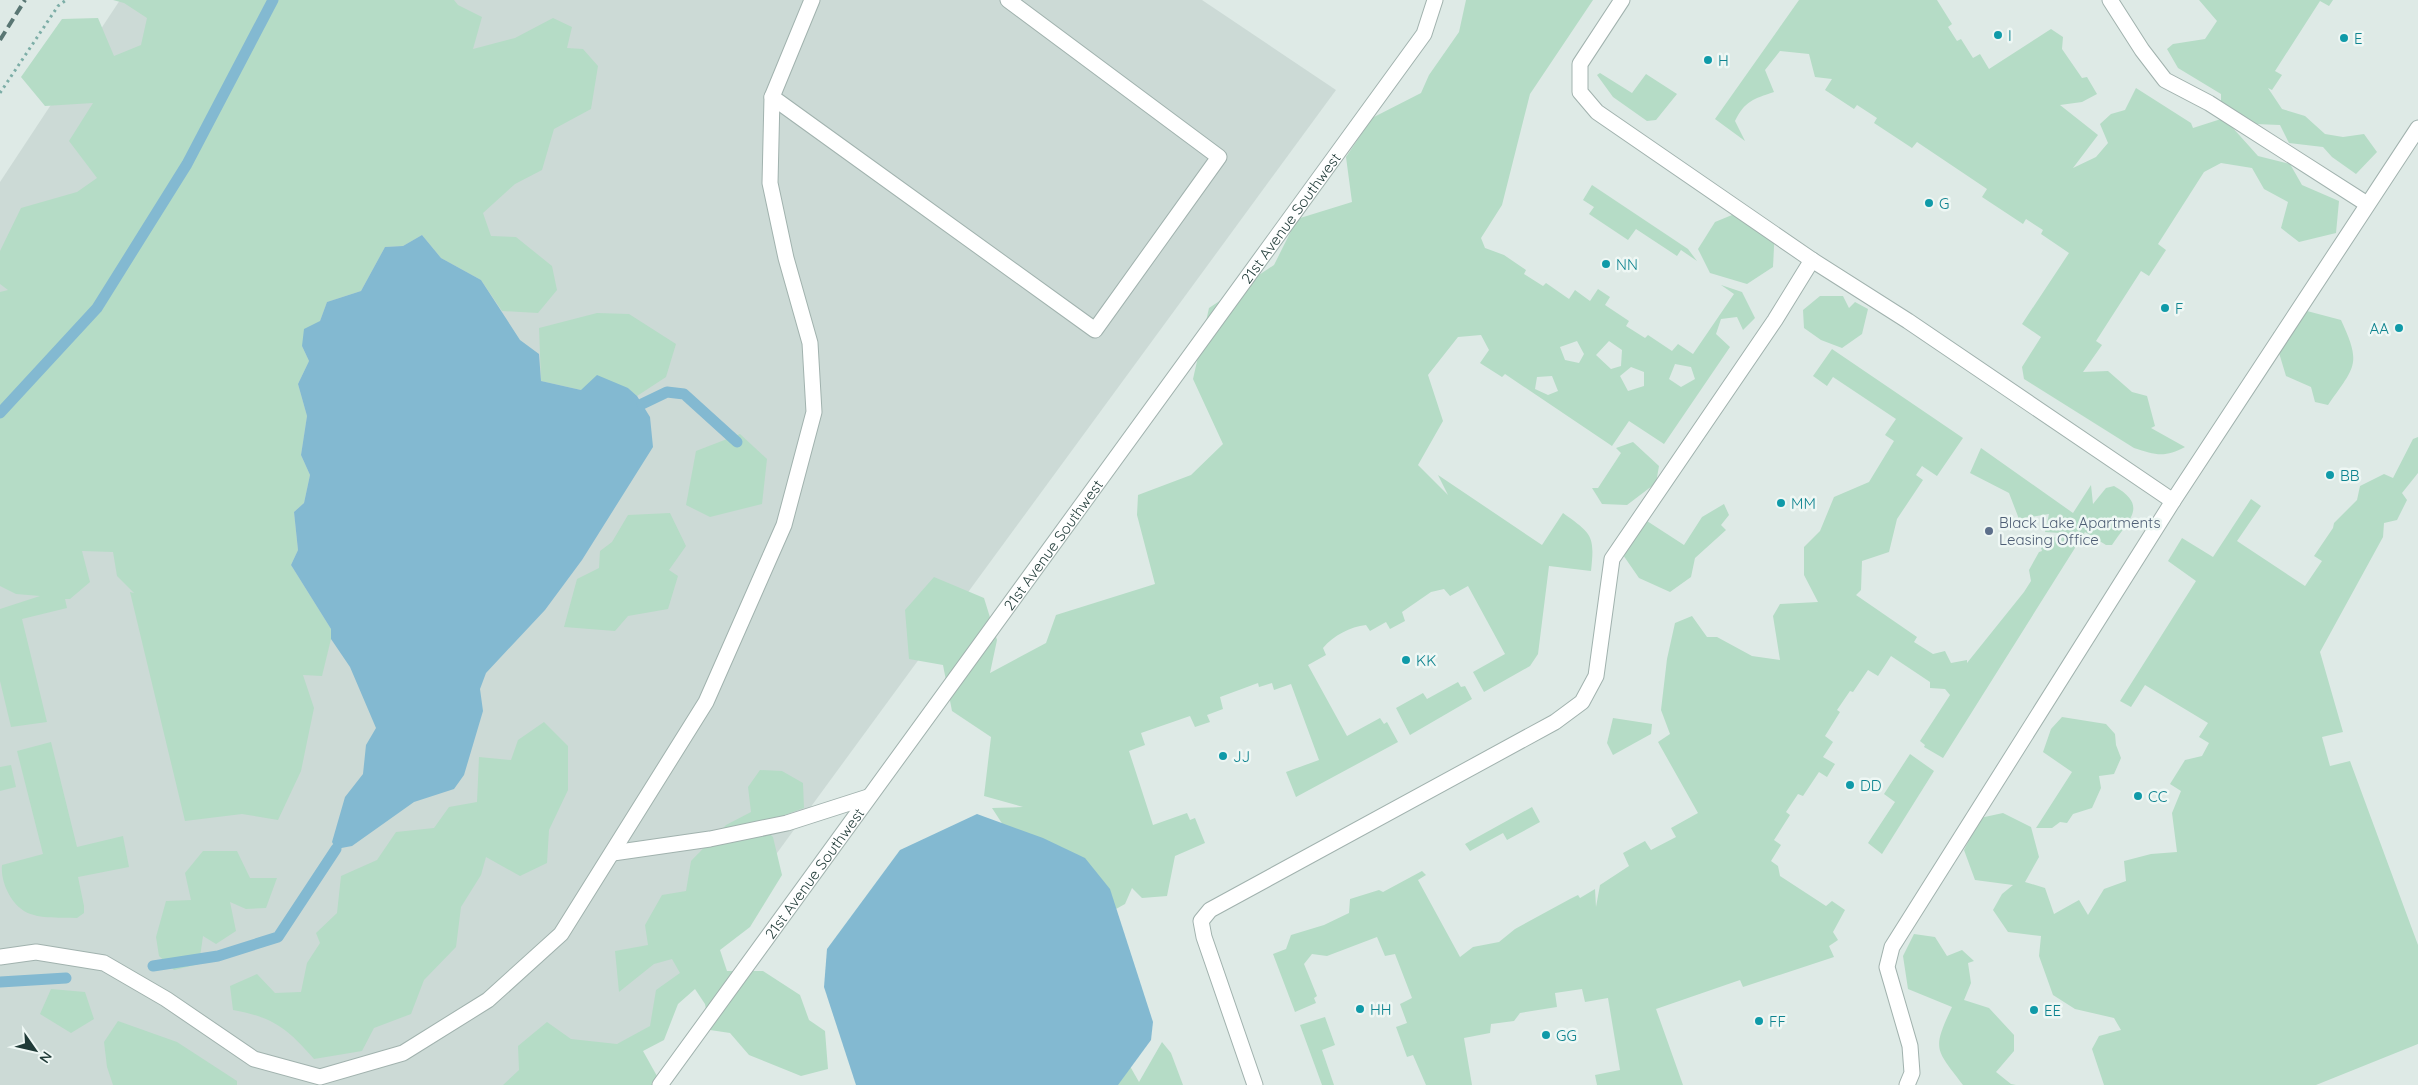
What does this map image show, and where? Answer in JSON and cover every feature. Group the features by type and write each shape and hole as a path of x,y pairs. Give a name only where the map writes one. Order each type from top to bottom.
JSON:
{"street":[{"path":"0,957 36,952 104,962 166,999 254,1059 319,1082 403,1053 488,1000 561,934 706,702 784,525 814,412 810,343 786,258 770,183 772,97 812,0"},
{"path":"772,97 1095,330 1219,157 1008,0"},
{"name":"21st Avenue Southwest","path":"660,1085 1424,34 1435,0"},
{"path":"1622,0 1580,64 1580,92 1597,112 1812,260 1908,321 2172,502"},
{"path":"2110,0 2142,50 2165,80 2209,103 2367,204"},
{"path":"1907,1085 1912,1073 1910,1046 1887,967 1892,947 2172,502 2418,128"},
{"path":"1255,1085 1204,937 1201,921 1210,910 1555,722 1582,702 1596,676 1612,559 1775,320 1812,260"},
{"path":"613,853 710,839 787,823 868,797"}],"path":[{"path":"0,93 58,6 66,0"}],"shaded area":[{"path":"120,0 1202,0 1336,90 607,1085 0,1085 0,182"}],"green space":[{"path":"113,0 454,0 458,5 482,17 473,49 515,38 553,18 572,27 567,48 583,49 598,66 591,109 554,129 542,170 515,184 483,213 491,236 516,237 552,266 557,290 538,313 502,311 481,280 441,258 422,235 403,246 385,247 361,291 327,302 320,321 302,346 309,361 298,384 307,416 301,455 310,475 304,503 294,512 298,550 291,565 331,629 331,639 322,676 303,675 314,708 301,771 278,820 242,814 185,821 130,592 134,593 117,576 113,552 82,551 90,582 70,599 65,599 67,608 22,619 47,722 11,727 0,681 0,609 40,596 16,594 0,586 0,292 8,290 0,284 0,251 21,208 77,192 97,178 69,141 93,103 45,106 21,77 62,19 98,18 114,56 141,45 147,18 124,3"},
{"path":"1466,0 1593,0 1530,94 1502,205 1481,238 1485,248 1504,255 1526,270 1524,274 1543,286 1546,283 1569,299 1575,290 1590,301 1598,289 1610,297 1605,305 1629,321 1626,326 1645,338 1648,335 1672,351 1678,344 1693,354 1734,294 1721,285 1742,292 1755,318 1743,330 1737,317 1721,319 1716,334 1730,347 1664,444 1629,421 1612,446 1505,374 1502,377 1480,363 1489,350 1481,335 1458,337 1428,375 1443,421 1418,465 1448,495 1438,475 1542,545 1563,513 1586,531 1592,542 1591,571 1549,566 1538,654 1530,666 1484,692 1473,672 1505,654 1468,586 1450,596 1444,589 1431,592 1402,612 1405,621 1390,629 1386,622 1370,631 1366,625 1360,626 1343,632 1332,639 1323,648 1326,655 1308,665 1347,736 1380,718 1384,724 1387,722 1398,742 1296,797 1286,772 1319,760 1291,684 1274,690 1272,683 1259,687 1258,683 1220,697 1223,709 1207,715 1210,722 1195,727 1190,716 1141,733 1145,745 1129,751 1153,825 1187,813 1190,820 1195,818 1205,843 1175,856 1167,896 1142,898 1132,888 1125,904 1096,920 1005,828 992,808 1023,807 984,796 991,737 952,711 943,665 909,659 905,610 934,577 984,598 997,640 990,673 1046,643 1056,615 1155,584 1137,515 1138,495 1191,475 1223,444 1193,379 1209,308 1274,265 1297,219 1352,202 1346,157 1372,118 1421,93 1429,75 1459,32","holes":["1577,341 1584,354 1579,363 1565,360 1560,347","1609,341 1622,350 1621,366 1611,369 1596,355","1675,364 1691,367 1695,379 1681,387 1669,379","1631,367 1644,372 1644,386 1628,391 1620,376","1552,376 1558,391 1548,395 1535,389 1537,377"]},
{"path":"1799,0 1937,0 1952,24 1948,27 1957,41 1961,39 1973,58 1980,54 1989,69 2051,29 2063,37 2062,49 2082,78 2087,77 2097,94 2082,102 2060,105 2098,135 2073,168 2096,157 2108,143 2100,124 2111,114 2125,110 2136,88 2191,123 2193,128 2221,119 2221,94 2178,68 2167,49 2173,44 2205,39 2217,21 2199,0 2333,0 2329,6 2320,1 2275,71 2282,75 2272,90 2268,88 2282,109 2305,116 2325,134 2343,137 2364,134 2377,152 2356,174 2332,157 2323,147 2289,143 2280,125 2255,124 2232,127 2258,156 2290,164 2302,185 2339,201 2336,233 2299,242 2281,228 2288,202 2264,189 2252,168 2221,163 2204,172 2158,244 2166,250 2149,276 2141,271 2096,341 2102,345 2083,372 2108,371 2132,392 2147,396 2155,426 2151,428 2185,447 2166,454 2148,452 2134,448 2024,379 2022,367 2041,337 2022,324 2069,253 2041,234 2043,230 2026,219 2023,224 1982,197 1987,189 1917,142 1912,148 1874,123 1877,118 1857,105 1854,109 1825,90 1832,79 1815,77 1809,54 1780,51 1765,70 1774,92 1750,102 1742,109 1735,121 1745,141 1715,119"},
{"path":"1600,73 1632,93 1646,74 1677,94 1656,120 1647,121 1613,97 1597,75"},
{"path":"1592,185 1688,249 1697,261 1681,250 1677,256 1636,229 1628,240 1589,214 1594,207 1583,200"},
{"path":"1749,208 1775,227 1773,267 1747,284 1710,273 1698,249 1715,222"},
{"path":"1820,296 1843,296 1849,308 1855,302 1868,309 1862,334 1842,348 1821,340 1804,328 1803,310"},
{"path":"2307,311 2341,320 2352,347 2353,356 2350,373 2328,405 2315,402 2311,387 2286,376 2273,333"},
{"path":"597,313 629,314 676,344 666,377 637,396 628,388 581,390 541,381 539,328"},
{"path":"1832,349 1963,438 1937,476 1922,466 1916,475 1923,480 1897,519 1889,552 1862,561 1861,590 1856,595 1917,637 1914,642 1933,654 1945,651 1951,663 1967,660 1967,663 2024,592 2031,581 2029,570 2048,538 2057,537 2060,533 2045,532 2049,514 2019,519 2009,493 1970,473 1981,448 2073,513 2091,485 2093,504 2106,488 2114,486 2125,493 2131,500 2133,507 2133,513 2112,545 2106,545 2085,532 1943,758 1924,747 1925,745 1920,741 1950,695 1945,689 1930,688 1930,682 1891,656 1878,676 1868,670 1853,692 1850,691 1837,710 1840,712 1825,736 1833,742 1823,757 1835,764 1827,777 1819,772 1803,796 1798,794 1786,812 1790,815 1774,840 1781,845 1771,861 1778,866 1780,876 1826,906 1832,901 1845,910 1833,932 1838,940 1829,946 1834,957 1743,987 1740,980 1656,1009 1683,1085 1597,1085 1595,1075 1620,1070 1608,998 1585,1002 1582,989 1555,993 1557,1007 1520,1013 1514,1021 1491,1024 1490,1033 1464,1038 1472,1085 1426,1085 1413,1055 1407,1057 1396,1027 1407,1023 1400,1004 1412,998 1395,954 1385,956 1377,937 1327,956 1312,954 1304,964 1317,996 1314,998 1316,1003 1295,1012 1273,954 1286,949 1291,935 1324,925 1349,913 1350,899 1379,890 1383,892 1422,871 1426,875 1418,880 1460,957 1473,947 1499,942 1515,929 1578,895 1580,898 1595,889 1596,907 1600,885 1629,866 1623,853 1645,841 1651,850 1676,837 1671,828 1698,813 1658,742 1670,734 1661,710 1667,659 1675,623 1692,616 1707,637 1717,637 1752,656 1780,660 1773,616 1780,604 1818,602 1804,575 1804,547 1820,531 1834,497 1869,482 1894,441 1885,435 1896,419 1833,377 1827,386 1813,376"},
{"path":"740,434 767,459 762,504 710,517 686,505 696,451"},
{"path":"2418,437 2418,473 2402,493 2407,500 2397,520 2384,523 2383,537 2320,652 2343,732 2322,737 2330,766 2350,761 2418,945 2418,1044 2316,1085 2104,1085 2092,1049 2099,1036 2121,1030 2114,1018 2075,1009 2053,995 2039,956 2041,936 2008,932 1993,910 2002,894 2013,885 1975,880 1964,850 1980,818 2003,813 2031,827 2039,857 2025,882 2045,888 2054,914 2079,900 2088,915 2104,889 2126,881 2124,861 2151,854 2177,852 2172,813 2181,791 2170,784 2185,760 2202,756 2209,743 2199,737 2208,723 2145,685 2131,707 2120,701 2196,581 2168,561 2182,538 2213,557 2251,499 2261,506 2237,541 2305,586 2322,561 2314,556 2333,528 2334,523 2357,500 2360,486 2384,474 2393,478 2413,439"},
{"path":"1633,442 1659,466 1656,483 1627,505 1602,504 1592,488 1598,488 1621,453 1616,448"},
{"path":"1724,504 1729,515 1721,525 1726,530 1695,558 1691,577 1670,592 1639,578 1621,552 1647,521 1684,545 1702,517"},
{"path":"670,513 686,546 669,570 678,576 668,609 628,616 615,631 564,627 577,579 599,568 600,551 612,542 628,515"},
{"path":"1458,682 1461,687 1465,686 1472,699 1410,735 1396,708 1423,693 1427,699"},
{"path":"2062,717 2106,724 2115,734 2116,745 2121,758 2114,774 2099,776 2101,788 2092,808 2073,814 2067,823 2060,822 2052,828 2036,828 2072,772 2043,752 2051,729"},
{"path":"1613,718 1652,724 1651,734 1613,755 1607,743"},
{"path":"544,722 568,746 568,790 549,830 547,863 520,876 486,857 481,875 461,907 456,947 424,980 411,1014 374,1028 362,1051 314,1059 279,1026 259,1016 233,1010 230,986 257,974 275,993 301,992 307,963 320,943 316,933 337,913 341,876 377,860 396,832 434,828 449,807 477,802 479,757 511,760 518,740"},
{"path":"51,742 77,847 123,836 129,867 78,877 84,913 77,918 44,917 27,912 20,908 10,896 3,880 2,865 43,854 17,751"},
{"path":"1910,754 1934,771 1882,854 1868,843 1895,802 1884,794"},
{"path":"11,765 16,787 0,791 0,767"},
{"path":"760,770 782,771 803,783 804,808 760,824 773,837 782,875 750,927 720,950 727,971 763,971 800,995 809,1020 825,1031 828,1069 801,1076 749,1055 730,1033 710,1030 705,1004 695,989 678,1004 664,1040 643,1051 662,1085 503,1085 519,1070 518,1046 547,1022 571,1039 617,1044 650,1026 656,990 680,973 672,959 654,964 619,992 615,951 648,945 645,925 662,895 686,891 691,861 726,825 751,812 748,787"},
{"path":"1532,807 1540,822 1507,840 1503,833 1470,851 1465,844"},
{"path":"203,851 237,851 250,878 277,878 266,908 246,909 230,902 236,931 216,944 203,936 199,964 174,970 159,956 156,937 166,901 191,900 185,873"},
{"path":"1914,934 1935,937 1947,956 1962,950 1974,961 1968,963 1971,983 1964,1000 1989,1008 2014,1035 2014,1051 1996,1072 2011,1084 2016,1085 1963,1085 1947,1063 1942,1055 1939,1041 1952,1007 1908,989 1903,956"},
{"path":"51,989 85,992 94,1019 71,1033 40,1014"},
{"path":"1325,1017 1335,1045 1322,1050 1334,1085 1322,1085 1300,1025"},
{"path":"118,1021 177,1042 237,1081 237,1085 113,1085 107,1067 104,1042"},
{"path":"1162,1042 1171,1053 1183,1085 1075,1085 1127,1061 1139,1082"}],"water":[{"path":"422,235 441,258 481,280 520,340 539,354 541,381 581,390 597,375 628,388 637,396 650,417 653,447 582,560 545,610 486,673 480,689 483,711 464,775 454,789 414,802 352,846 336,849 332,842 345,797 363,774 366,745 376,728 350,667 331,639 331,629 291,565 298,550 294,512 304,503 310,475 301,455 307,416 298,384 309,361 302,346 304,329 320,321 327,302 361,291 385,247 403,246"},
{"path":"977,814 1043,838 1085,858 1110,889 1153,1022 1151,1040 1118,1085 856,1085 824,987 827,949 900,850"}],"waterway":[{"path":"0,413 97,308 187,164 273,0"},
{"path":"642,404 667,392 684,394 737,442"},
{"path":"153,966 218,956 278,937 336,849"},
{"path":"0,982 66,978"}],"railway":[{"path":"0,40 25,0"}],"place":[{"name":"I","path":"1998,35"},
{"name":"E","path":"2344,38"},
{"name":"H","path":"1708,60"},
{"name":"G","path":"1929,203"},
{"name":"NN","path":"1606,264"},
{"name":"F","path":"2165,308"},
{"name":"AA","path":"2399,328"},
{"name":"BB","path":"2330,475"},
{"name":"MM","path":"1781,503"},
{"name":"Black Lake Apartments Leasing Office","path":"1989,531"},
{"name":"KK","path":"1406,660"},
{"name":"JJ","path":"1223,756"},
{"name":"DD","path":"1850,785"},
{"name":"CC","path":"2138,796"},
{"name":"HH","path":"1360,1009"},
{"name":"EE","path":"2034,1010"},
{"name":"FF","path":"1759,1021"},
{"name":"GG","path":"1546,1035"}]}
